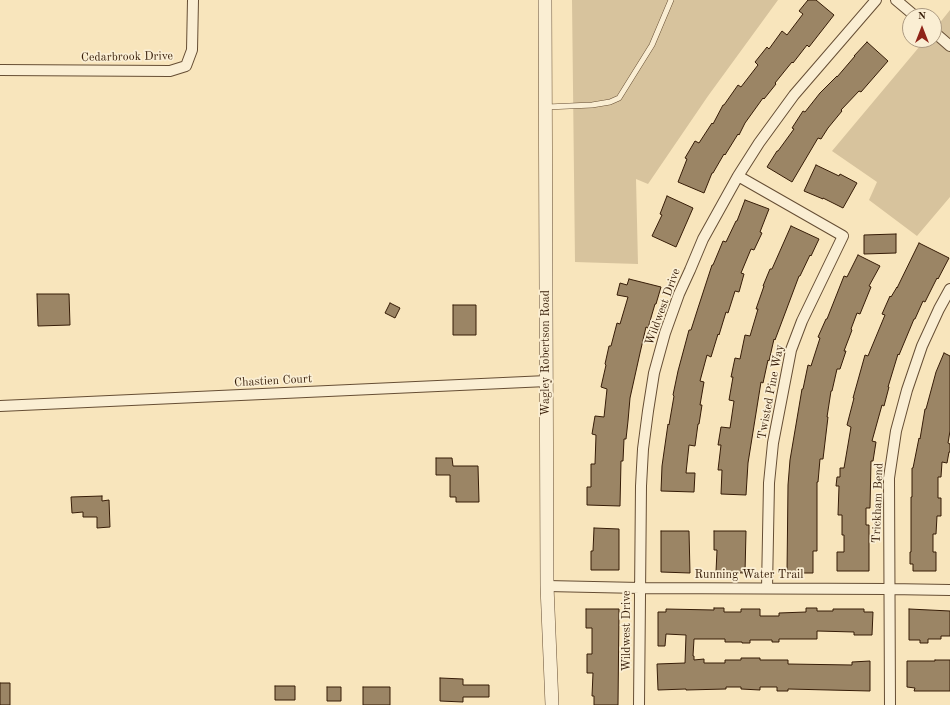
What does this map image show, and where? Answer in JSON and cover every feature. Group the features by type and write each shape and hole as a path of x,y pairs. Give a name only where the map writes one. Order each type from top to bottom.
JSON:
{"street":[{"name":"Cedarbrook Drive","path":"0,70 170,71 186,66 192,50 193,0"},
{"name":"Wagley Robertson Road","path":"545,0 548,586 552,705"},
{"name":"Wildwest Drive","path":"639,705 641,486 643,449 654,374 665,333 679,294 703,239 738,176 762,138 794,95 876,0"},
{"path":"896,0 905,8"},
{"path":"942,39 950,46"},
{"name":"Twisted Pine Way","path":"738,176 843,236 802,321 791,350 773,443 770,483 767,588"},
{"name":"Trickham Bend","path":"890,705 889,478 896,431 906,390 922,346 950,289"},
{"name":"Chastien Court","path":"0,406 547,381"},
{"name":"Running Water Trail","path":"548,586 950,590"}],"lane":[{"path":"546,107 592,105 610,102 618,98 652,45 671,0"}],"shaded area":[{"path":"572,0 778,0 708,96 648,184 636,179 638,264 575,262"},
{"path":"950,10 950,197 917,236 869,200 877,182 832,151 918,48 942,48 942,20"}],"building":[{"path":"808,0 816,0 834,15 809,47 807,45 775,83 776,84 764,99 763,98 712,173 704,193 678,182 687,159 685,158 695,141 699,143 712,123 713,124 723,105 738,85 741,87 758,65 755,62 767,47 769,49 782,31 787,35 803,14 799,11"},
{"path":"867,42 888,61 861,92 859,91 841,110 842,111 821,139 818,138 792,182 767,167 794,129 792,128 803,111 805,112 820,93 837,77"},
{"path":"816,165 839,176 840,174 857,183 843,208 804,191"},
{"path":"667,196 693,208 676,247 652,236 662,215 660,214"},
{"path":"745,200 769,209 760,232 762,233 754,250 751,249 741,273 744,274 739,292 735,291 728,313 726,312 719,335 718,334 711,357 707,355 700,381 704,382 700,405 702,405 695,446 689,445 686,473 695,473 694,492 661,491 662,466 673,395 689,330 691,330 712,265 723,241 726,242 737,221"},
{"path":"791,226 819,239 799,276 775,340 774,339 763,383 761,382 748,463 746,495 721,494 722,470 718,470 721,445 718,445 721,427 730,428 734,401 729,400 733,377 731,377 735,358 740,359 745,335 750,336 763,286"},
{"path":"896,234 896,253 864,254 864,235"},
{"path":"919,243 949,258 925,302 923,301 899,355 898,354 884,406 882,405 872,441 876,442 873,461 871,461 870,508 866,508 866,525 869,525 869,571 837,571 837,552 844,552 844,535 842,535 842,515 838,515 839,486 836,486 837,477 840,477 840,468 844,468 851,427 847,425 853,398 865,355 868,356 885,315 882,314 890,296 891,297 897,288"},
{"path":"858,255 880,266 869,286 871,287 860,314 857,313 844,351 846,351 840,369 837,369 831,391 823,459 820,459 817,482 817,551 813,551 813,573 787,573 788,485 790,460 802,389 808,365 811,366 820,338 818,337 827,319 844,276 847,277"},
{"path":"629,279 661,287 648,328 646,327 630,398 626,439 624,439 623,461 621,461 620,506 587,505 587,487 591,487 591,464 595,464 596,435 592,434 595,416 604,417 607,389 601,387 605,364 609,346 611,346 617,323 620,324 628,297 617,295 620,283 627,285"},
{"path":"37,294 69,294 70,325 38,326"},
{"path":"390,303 400,308 395,318 385,313"},
{"path":"453,305 476,305 476,335 453,335"},
{"path":"944,353 950,356 950,431 948,443 950,444 950,452 947,463 942,462 941,477 938,477 938,498 941,498 941,516 937,516 936,534 933,534 933,552 936,552 936,571 913,571 913,564 910,564 912,468 919,438 920,439 925,409 936,372"},
{"path":"436,458 452,458 453,466 478,466 479,502 456,502 456,497 450,497 450,475 436,475"},
{"path":"102,496 102,501 109,500 110,527 97,528 97,517 83,517 83,512 72,513 71,497"},
{"path":"594,528 619,529 619,570 591,570 591,551 593,551"},
{"path":"661,531 689,531 690,573 661,572"},
{"path":"714,531 746,531 745,573 716,572 717,550 714,550"},
{"path":"714,608 724,608 724,612 741,612 741,609 760,609 760,616 779,616 779,613 806,612 806,608 817,608 817,611 833,611 833,609 864,609 864,612 873,612 872,635 854,635 854,632 817,631 817,639 779,639 779,642 772,642 772,640 750,640 750,643 725,642 725,639 694,639 693,656 694,660 704,659 704,663 725,663 725,660 741,660 741,658 788,660 788,664 852,665 852,662 870,661 870,691 788,689 788,691 777,691 777,687 760,687 760,690 741,689 741,687 726,687 726,689 658,690 657,664 685,663 686,635 666,634 665,646 658,646 658,612 666,612 666,609 714,610"},
{"path":"586,609 619,609 618,705 594,705 594,696 592,696 593,673 587,673 587,654 592,654 592,628 586,628"},
{"path":"909,609 950,611 950,636 941,636 941,639 928,639 928,643 920,643 920,640 909,640"},
{"path":"950,660 950,691 914,691 915,688 907,687 907,661"},
{"path":"440,678 463,679 463,685 489,685 489,697 463,697 463,702 440,701"},
{"path":"0,683 10,683 10,705 0,705"},
{"path":"275,686 295,686 295,700 275,700"},
{"path":"327,687 341,687 341,701 327,701"},
{"path":"363,687 390,687 390,705 363,705"}]}
